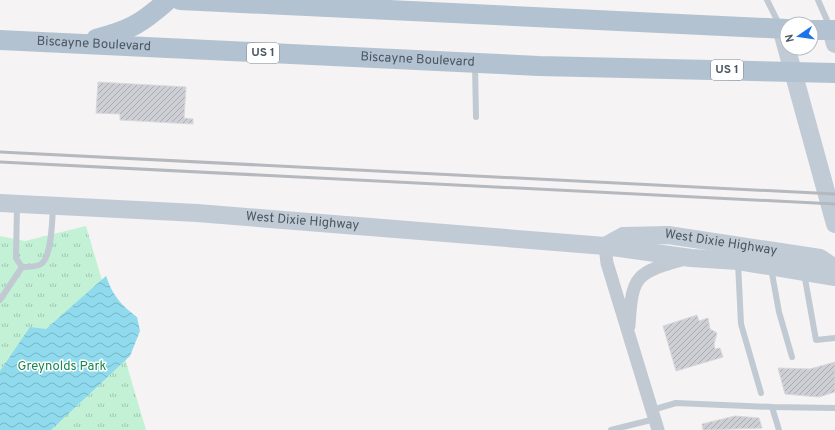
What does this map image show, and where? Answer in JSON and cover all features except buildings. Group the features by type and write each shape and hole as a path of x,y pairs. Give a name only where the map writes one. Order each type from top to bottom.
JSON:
{"main road":[{"path":"78,44 120,32 137,25 168,0"},
{"path":"180,0 395,8 779,29"},
{"path":"819,32 834,35"},
{"name":"Biscayne Boulevard","path":"0,40 475,63 835,73"}],"street":[{"path":"789,56 792,72 835,224"},
{"name":"West Dixie Highway","path":"8,203 196,213 605,246 691,258 738,261 835,277"},
{"name":"West Dixie Highway","path":"605,246 623,236 668,235 820,258 835,268"},
{"path":"605,246 607,263 655,420"},
{"path":"629,334 631,301 634,287 643,274 654,268 691,258"}],"lane":[{"path":"767,0 779,20"},
{"path":"818,0 834,35"},
{"path":"475,63 476,117"},
{"path":"8,203 16,258 22,267"},
{"path":"22,267 32,267 41,264 45,260 49,244 53,205"},
{"path":"738,261 741,324 761,393"},
{"path":"0,300 22,267"},
{"path":"771,267 779,312 792,356"},
{"path":"804,272 816,340 835,338"},
{"path":"610,430 655,420 676,403 835,408"},
{"path":"772,407 779,430"}],"green space":[{"name":"Greynolds Park","path":"86,226 146,430 0,430 0,236 25,241"}],"water":[{"path":"106,276 118,300 137,317 140,331 130,356 51,430 0,430 0,371 30,327 46,329"}],"railway":[{"path":"0,152 835,194"},
{"path":"0,162 835,204"}]}
